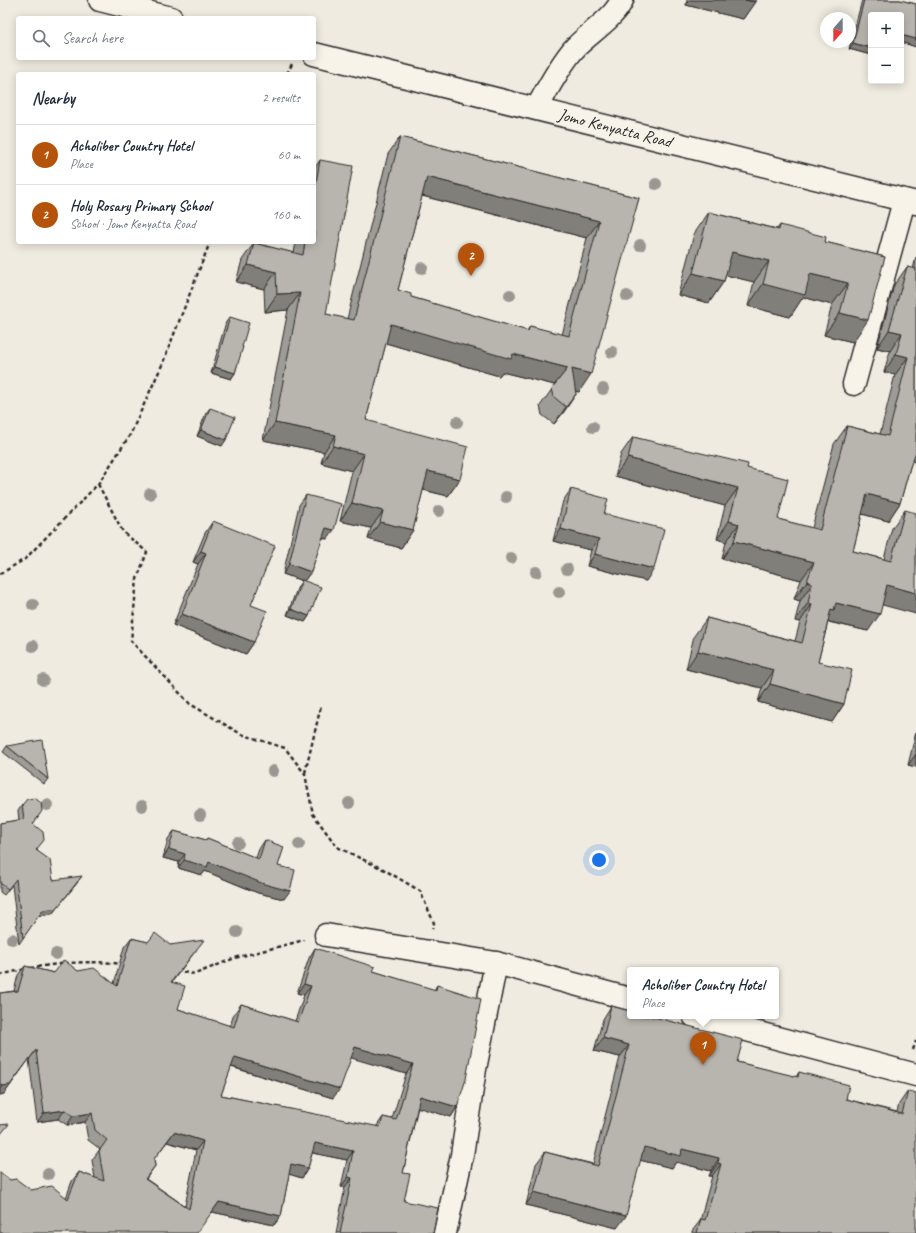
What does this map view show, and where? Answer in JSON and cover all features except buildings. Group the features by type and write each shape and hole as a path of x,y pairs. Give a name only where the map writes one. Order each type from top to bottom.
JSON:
{"street":[{"path":"100,0 163,16"},
{"path":"537,108 562,64 574,50 600,27 622,0"},
{"name":"Jomo Kenyatta Road","path":"316,54 537,108 910,202"},
{"path":"854,384 910,202"},
{"path":"326,935 425,950 496,963 627,998"},
{"path":"445,1233 462,1155 475,1069 496,963"},
{"path":"705,1019 916,1075"}],"path":[{"path":"288,72 294,60"},
{"path":"0,574 25,558 98,484 130,435 162,365 209,244"},
{"path":"98,484 123,532 147,552 137,579 131,642 190,704 240,734 285,748 304,774 313,814 337,847 383,869 420,891 434,922 425,950"},
{"path":"304,774 320,706"},
{"path":"174,971 195,974 235,958 326,935"},
{"path":"0,975 64,963 99,961 130,965"}],"place":[{"name":"Holy Rosary Primary School","path":"471,276"},
{"name":"Acholiber Country Hotel","path":"703,1065"}]}
